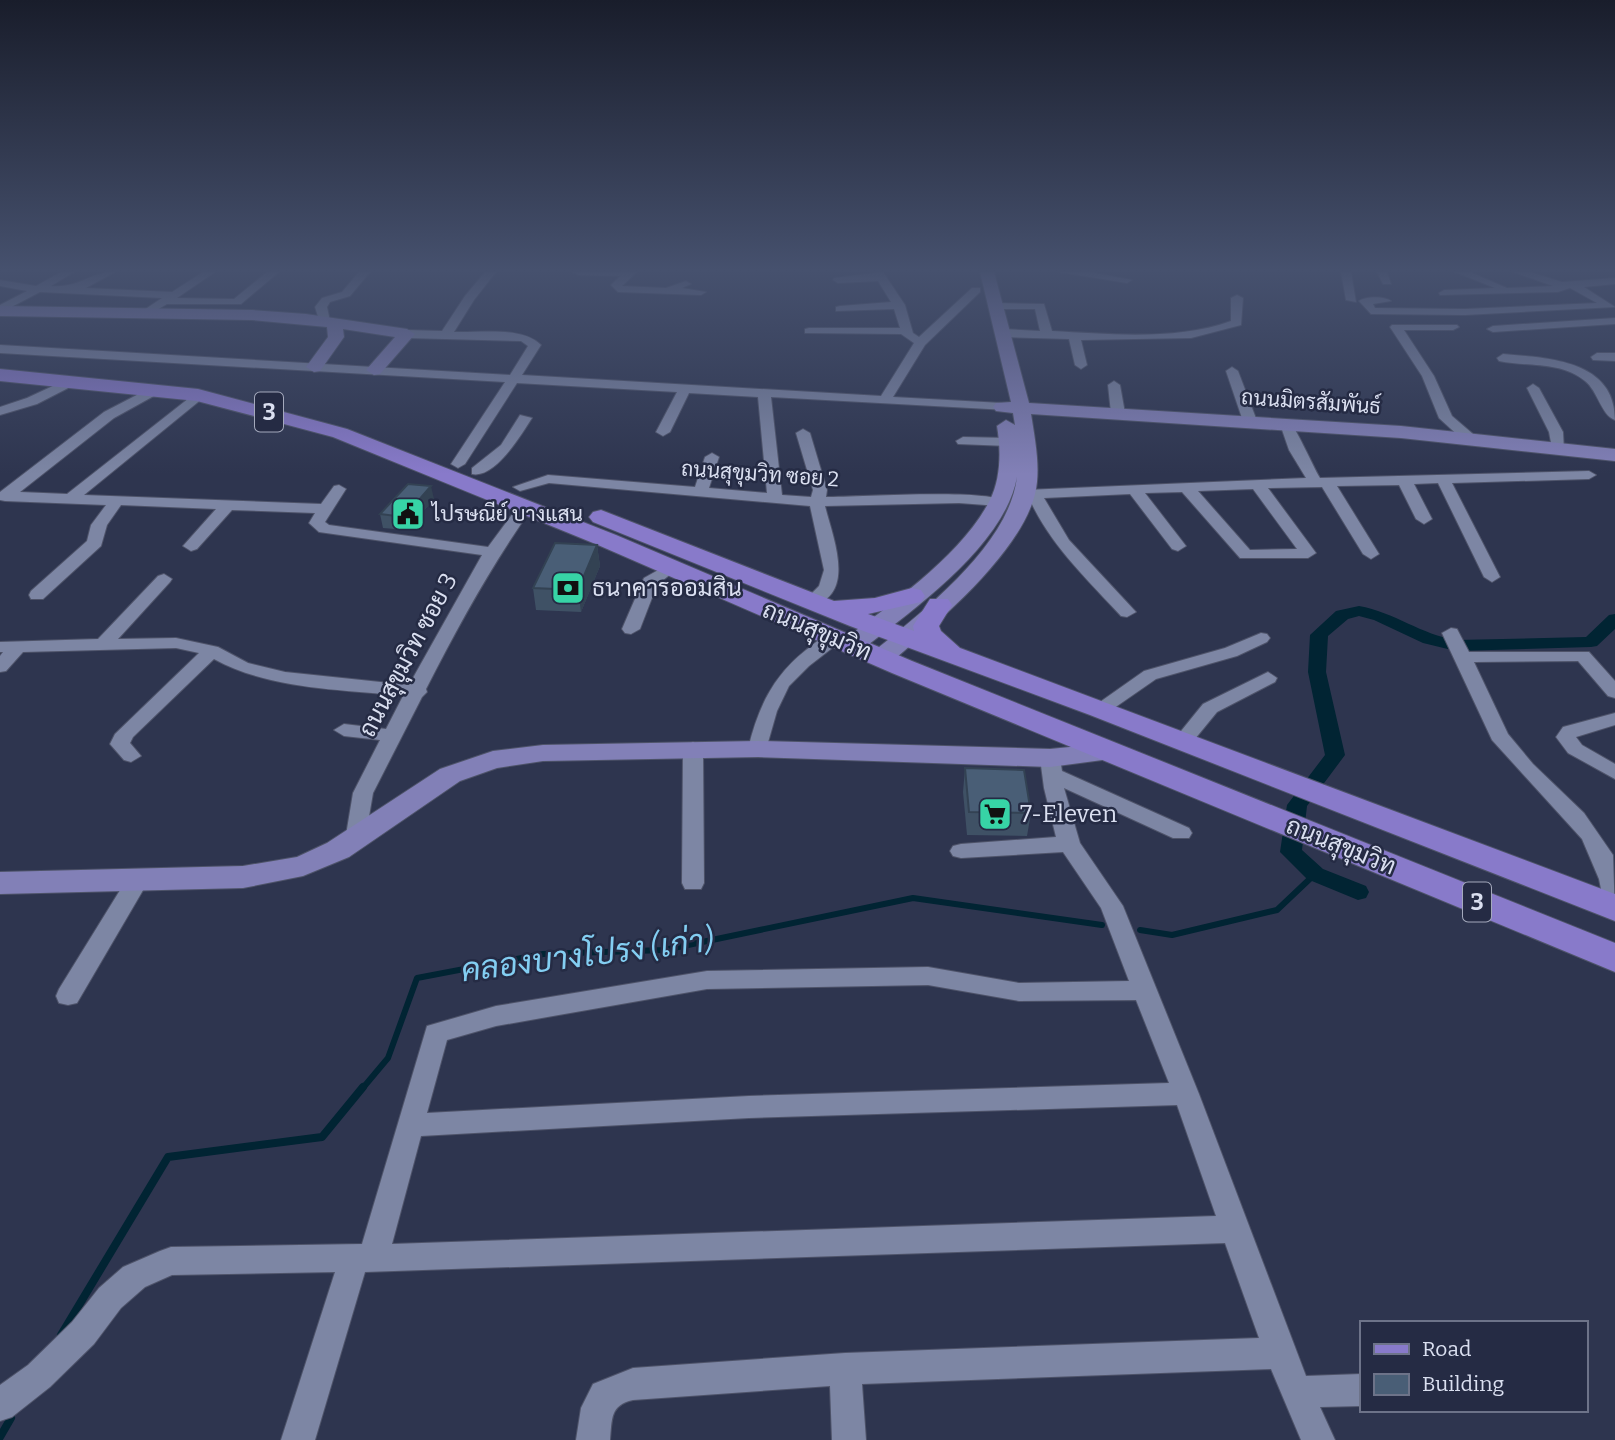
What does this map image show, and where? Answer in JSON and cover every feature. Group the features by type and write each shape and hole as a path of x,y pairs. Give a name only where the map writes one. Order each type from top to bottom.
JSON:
{"main road":[{"name":"ถนนสุขุมวิท","path":"0,368 179,384 249,396 354,426 468,468 669,569 1615,958"},
{"name":"ถนนสุขุมวิท","path":"0,375 198,395 340,433 821,603 1615,908"},
{"path":"821,603 876,606 912,596"},
{"path":"939,605 926,626 928,634 952,654"}],"street":[{"path":"314,367 334,339"},
{"path":"374,370 402,339"},
{"path":"468,468 514,378 535,345 532,341 506,339"},
{"path":"916,339 920,343"},
{"path":"885,400 924,339"},
{"path":"758,749 766,707 775,690 795,669 877,626 964,547 985,524 999,502 1008,470 1003,339"},
{"path":"1075,339 1081,365"},
{"path":"1125,339 1142,350"},
{"path":"1404,339 1428,376 1446,418 1468,437"},
{"path":"0,349 885,400 1007,403"},
{"path":"1597,357 1615,358"},
{"path":"1503,358 1555,364 1583,373 1597,384 1615,416"},
{"path":"1233,371 1250,421"},
{"path":"0,411 32,401 70,382"},
{"path":"1114,385 1118,413"},
{"path":"663,432 685,387"},
{"path":"1030,495 1257,484 1589,475 1564,448 1533,388"},
{"path":"2,497 109,415 156,389"},
{"path":"764,392 775,498"},
{"path":"70,499 198,395"},
{"path":"1007,403 1025,433 1030,495 1062,541 1127,612"},
{"name":"ถนนมิตรสัมพันธ์","path":"1007,403 1468,437 1615,455"},
{"path":"468,468 506,448 526,418"},
{"path":"1287,424 1296,450 1371,554"},
{"path":"803,433 820,490 817,502 832,580 821,603"},
{"path":"963,441 1008,442"},
{"path":"701,491 712,457"},
{"path":"1442,478 1492,577"},
{"name":"ถนนสุขุมวิท ซอย 2","path":"522,497 535,481 557,479 817,502 959,499 999,502"},
{"path":"1404,479 1424,519"},
{"path":"1186,487 1246,555 1308,553 1257,484"},
{"path":"340,489 317,523 324,529 492,552"},
{"path":"1135,490 1178,546"},
{"path":"881,658 939,605 1001,538 1030,495"},
{"path":"2,497 325,509"},
{"name":"ถนนสุขุมวิท ซอย 3","path":"357,835 363,793 418,692 456,612 522,497"},
{"path":"37,595 95,543 99,525 117,500"},
{"path":"191,546 229,504"},
{"path":"631,629 650,582 669,569"},
{"path":"105,642 164,579"},
{"path":"1100,709 1150,675 1231,652 1261,638"},
{"path":"0,667 9,646 105,642 176,643 212,652 242,667 285,678 418,692"},
{"path":"1615,692 1583,656 1458,646 1508,747 1580,820 1600,846 1612,877 1615,908"},
{"path":"131,756 120,744 125,734 212,652"},
{"path":"1183,741 1210,708 1268,678"},
{"path":"1615,719 1570,731 1566,737 1575,749 1615,773"},
{"path":"344,730 394,736"},
{"path":"693,748 694,883"},
{"path":"0,883 243,877 303,866 338,850 450,775 493,760 543,753 693,748 758,749 1051,766 1110,751"},
{"path":"1051,766 1181,833"},
{"path":"1051,766 1069,844 1112,906 1186,1094 1280,1353 1318,1440"},
{"path":"961,851 1069,844"},
{"path":"68,996 138,880"},
{"path":"298,1440 411,1125 436,1033 496,1016 707,980 928,976 1019,992 1145,990"},
{"path":"411,1125 749,1107 1186,1094"},
{"path":"0,1405 39,1376 83,1333 110,1298 135,1277 172,1261 363,1259 1233,1228"},
{"path":"593,1440 600,1399 614,1387 845,1369 1280,1353"},
{"path":"845,1369 849,1440"},
{"path":"1298,1392 1360,1390"}],"building":[{"path":"408,484 431,486 404,517 380,514"},
{"path":"555,543 597,545 578,590 533,588"},
{"path":"965,768 1024,770 1031,813 969,812"}],"waterway":[{"path":"1358,892 1315,874 1291,852 1297,805 1335,755 1317,672 1319,635 1337,618 1353,611 1380,616 1440,643 1474,647 1591,642 1615,619"},
{"name":"คลองบางโปรง (เก่า)","path":"1140,930 1172,935 1277,910 1315,874"},
{"name":"คลองบางโปรง (เก่า)","path":"362,1089 388,1058 417,978 543,954 664,950 913,898 1102,925"},
{"name":"คลองบางโปรง (เก่า)","path":"61,1335 168,1157 322,1137 363,1087"},
{"name":"คลองบางโปรง (เก่า)","path":"0,1437 11,1418"}],"place":[{"name":"ไปรษณีย์ บางแสน","path":"408,514"},
{"name":"ธนาคารออมสิน","path":"568,588"},
{"name":"7-Eleven","path":"995,814"}]}
